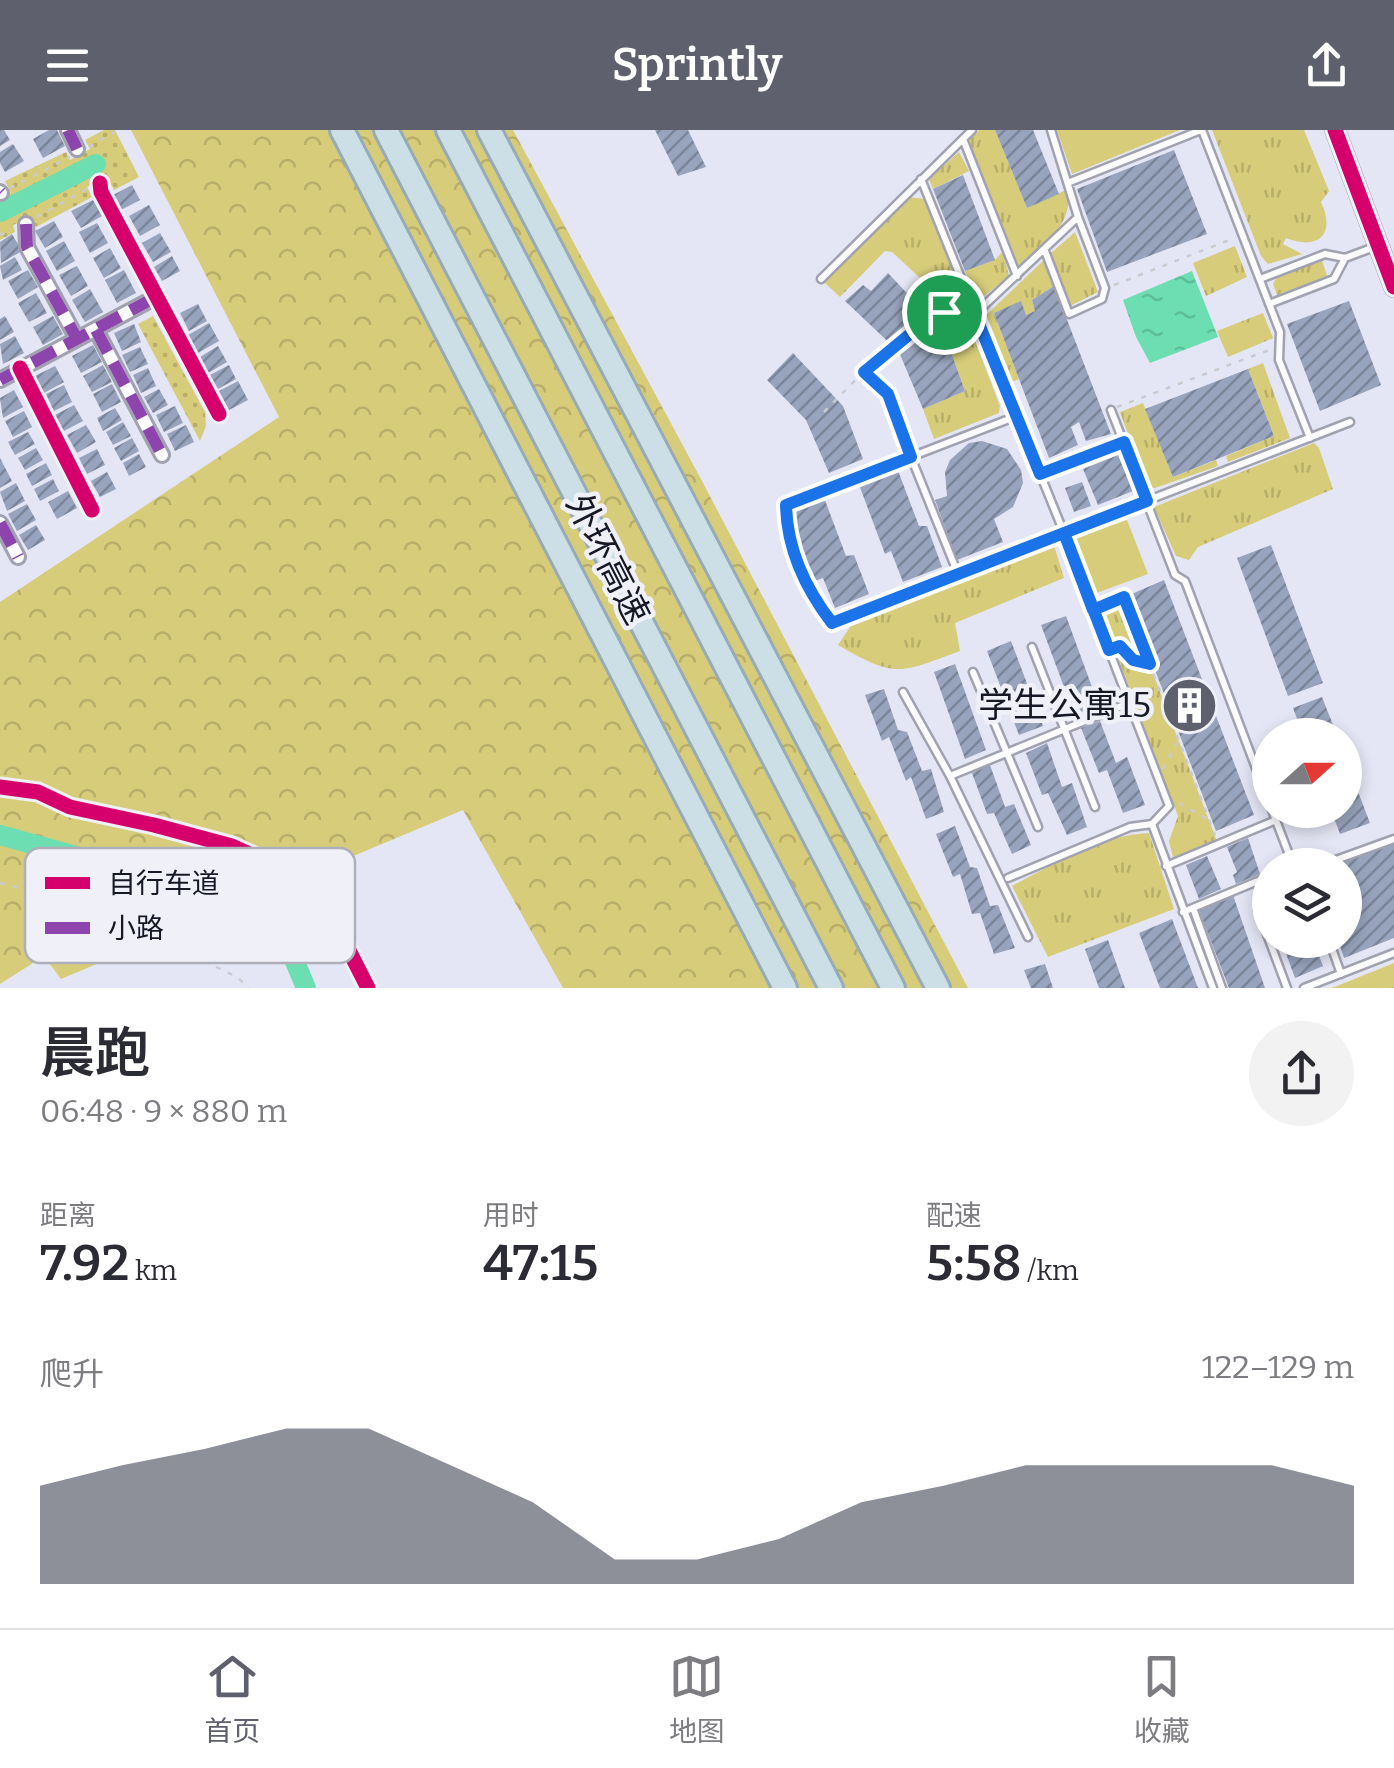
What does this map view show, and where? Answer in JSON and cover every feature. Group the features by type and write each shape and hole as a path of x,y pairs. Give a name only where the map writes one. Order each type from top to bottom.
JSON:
{"highway":[{"path":"342,130 785,988"},
{"name":"外环高速","path":"386,130 831,988"},
{"name":"外环高速","path":"448,130 893,988"},
{"path":"489,130 938,988"}],"main road":[{"path":"1335,130 1394,287"}],"street":[{"path":"68,130 77,149"},
{"path":"100,183 101,192 220,414"},
{"path":"26,224 28,247 76,337"},
{"path":"0,380 158,296"},
{"path":"96,330 162,456"},
{"path":"20,368 92,510"},
{"path":"0,524 18,557"}],"lane":[{"path":"821,278 972,130"},
{"path":"1045,251 1069,314 1102,299 1105,288 1051,130"},
{"path":"1070,182 1202,130 1280,332 1279,360 1310,438"},
{"path":"963,139 1017,276"},
{"path":"921,179 1064,533 1168,806 1152,824 1130,828 1008,878"},
{"path":"975,314 1078,218"},
{"path":"1260,279 1326,254 1345,258 1378,246"},
{"path":"1269,304 1334,279 1345,258"},
{"path":"1112,410 1176,574 1186,581 1252,757"},
{"path":"1017,416 786,505 786,533 800,572 812,598 832,623 1350,422"},
{"path":"1040,474 1124,442"},
{"path":"911,457 958,574"},
{"path":"1032,647 1095,807"},
{"path":"973,672 1038,827"},
{"path":"903,692 950,776 1028,937"},
{"path":"950,776 1129,703"},
{"path":"1152,824 1212,988"},
{"path":"1166,866 1257,828"},
{"path":"1362,851 1394,839"},
{"path":"1183,912 1252,883"},
{"path":"1193,908 1222,988"},
{"path":"1304,988 1394,953"},
{"path":"1276,958 1287,988"},
{"path":"1335,958 1341,974"}],"path":[{"path":"0,192 115,132"},
{"path":"0,236 100,183"},
{"path":"1105,288 1242,234"},
{"path":"824,412 864,372 939,310 975,314"},
{"path":"1112,410 1280,346"},
{"path":"864,372 888,394 911,457"},
{"path":"1093,610 1124,597 1218,844"},
{"path":"1109,650 1120,646 1133,660 1150,664"},
{"path":"1156,772 1169,760 1178,740"},
{"path":"1166,800 1208,820"},
{"path":"0,882 25,889"},
{"path":"207,963 249,988"}],"green space":[{"path":"104,130 115,130 139,177 114,190 107,177 87,187 92,197 36,227 30,217 13,225 15,232 0,240 0,199 11,193 5,181 66,152 70,160 90,149 85,140"},
{"path":"131,130 513,130 968,988 563,988 463,810 355,855 355,848 25,848 25,963 33,963 0,984 0,602 279,417"},
{"path":"979,130 995,130 1027,208 1068,189 1062,224 1019,266 968,141"},
{"path":"1057,130 1180,130 1072,174"},
{"path":"1212,130 1304,130 1329,191 1321,202 1326,223 1322,237 1308,242 1286,238 1283,244 1302,254 1268,264 1261,256"},
{"path":"959,152 969,171 933,189 929,179"},
{"path":"907,197 925,199 962,295 956,302 946,302 892,252 885,251 840,297 824,282"},
{"path":"1075,232 1098,292 1070,306 1051,253"},
{"path":"1235,246 1247,277 1206,296 1193,263"},
{"path":"1003,251 1009,276 982,298 973,291 965,271 995,260"},
{"path":"1321,258 1328,278 1277,295 1273,284 1278,275"},
{"path":"1045,259 1054,286 1032,300 1035,311 1026,315 1021,302 994,313 1019,379 1009,383 983,318"},
{"path":"1263,313 1273,338 1228,357 1217,331"},
{"path":"153,316 205,412 206,426 200,441 138,324"},
{"path":"954,321 968,322 1000,406 999,413 934,439 923,409 965,391 944,333"},
{"path":"1263,363 1290,438 1228,462 1226,456 1274,436 1248,369"},
{"path":"1143,403 1173,477 1216,460 1218,466 1155,488 1147,486 1120,412"},
{"path":"1314,443 1333,489 1198,547 1189,560 1176,556 1154,507"},
{"path":"1127,520 1148,574 1094,594 1074,538"},
{"path":"1054,545 1064,578 955,623 960,651 898,669 873,663 838,645 852,624"},
{"path":"1124,597 1218,844 1174,862 1169,841 1178,816 1099,607"},
{"path":"1149,833 1174,909 1048,957 1012,886 1096,845"},
{"path":"49,963 99,963 61,979"},
{"path":"1394,963 1394,988 1332,988"}],"water":[{"path":"1192,271 1218,337 1150,363 1123,300"}],"building":[{"path":"0,130 10,140 0,146"},
{"path":"57,130 65,146 43,158 33,139"},
{"path":"655,130 688,130 706,167 678,176"},
{"path":"995,130 1033,130 1059,194 1027,208"},
{"path":"13,144 24,161 5,172 0,152"},
{"path":"1174,150 1207,234 1107,272 1077,189"},
{"path":"963,175 995,260 965,271 933,189"},
{"path":"132,185 140,200 121,210 113,195"},
{"path":"93,200 102,216 81,228 71,211"},
{"path":"149,205 160,225 140,236 129,216"},
{"path":"54,221 63,237 45,248 35,231"},
{"path":"97,223 108,243 90,253 79,232"},
{"path":"160,233 171,252 153,262 142,243"},
{"path":"12,234 22,251 1,263 0,242"},
{"path":"64,241 75,261 57,271 46,251"},
{"path":"110,248 121,268 104,278 93,258"},
{"path":"172,256 180,271 162,281 154,267"},
{"path":"15,257 22,270 3,280 0,266"},
{"path":"77,266 88,286 71,296 59,275"},
{"path":"28,270 38,287 18,299 8,281"},
{"path":"124,270 136,293 117,303 105,280"},
{"path":"888,273 944,333 965,391 923,409 899,352 845,301 863,285 871,291"},
{"path":"1054,286 1111,434 1086,441 1079,422 1071,427 1078,445 1049,458 994,313 1021,301 1026,315 1035,311 1032,300"},
{"path":"90,289 103,312 85,322 72,300"},
{"path":"36,293 47,313 29,322 18,303"},
{"path":"1349,301 1381,385 1320,411 1287,324"},
{"path":"198,304 207,321 189,331 180,313"},
{"path":"5,316 14,332 0,340 0,319"},
{"path":"53,316 63,334 43,345 33,327"},
{"path":"209,323 219,341 198,353 188,335"},
{"path":"134,324 141,342 122,351 114,333"},
{"path":"15,336 24,353 3,364 0,344"},
{"path":"93,345 102,362 81,373 72,356"},
{"path":"218,346 227,362 208,373 200,357"},
{"path":"140,347 148,364 130,372 122,355"},
{"path":"793,353 843,406 863,459 829,473 806,420 767,380"},
{"path":"103,365 112,382 92,392 83,376"},
{"path":"229,365 236,379 218,389 210,375"},
{"path":"55,366 64,382 44,393 35,376"},
{"path":"148,368 156,386 141,393 133,375"},
{"path":"1248,369 1274,436 1173,477 1145,409"},
{"path":"238,381 248,400 229,410 219,391"},
{"path":"112,384 121,402 102,412 93,394"},
{"path":"64,385 72,402 54,411 46,394"},
{"path":"159,389 168,405 153,413 144,397"},
{"path":"14,390 23,407 3,418 0,398"},
{"path":"74,405 83,421 64,431 55,415"},
{"path":"175,406 183,423 164,432 156,415"},
{"path":"115,408 122,420 103,431 97,418"},
{"path":"24,411 32,427 13,437 5,421"},
{"path":"123,422 131,436 113,445 106,432"},
{"path":"86,425 96,442 77,453 67,435"},
{"path":"186,425 194,442 175,451 167,434"},
{"path":"28,432 35,444 15,455 8,442"},
{"path":"132,438 139,451 121,461 114,448"},
{"path":"982,441 1007,449 1021,470 1023,483 1013,507 994,519 1003,542 957,560 935,500 947,496 945,472 950,460 969,443"},
{"path":"36,448 43,460 25,470 18,458"},
{"path":"97,449 105,465 87,474 79,458"},
{"path":"139,454 146,467 129,476 123,463"},
{"path":"1118,455 1133,491 1098,505 1083,469"},
{"path":"0,458 12,481 0,488"},
{"path":"46,463 52,475 32,486 26,474"},
{"path":"897,468 919,526 927,526 942,567 903,582 891,551 885,554 858,482"},
{"path":"107,472 116,489 100,497 91,481"},
{"path":"53,479 59,491 40,501 34,489"},
{"path":"1082,482 1091,506 1074,512 1065,488"},
{"path":"16,483 25,501 7,511 0,492"},
{"path":"68,491 77,508 57,519 48,502"},
{"path":"823,495 846,556 854,555 869,594 835,608 823,578 812,582 788,512"},
{"path":"27,504 36,520 17,531 8,514"},
{"path":"36,525 45,540 28,550 19,535"},
{"path":"1271,545 1323,683 1288,696 1237,558"},
{"name":"学生公寓15","path":"1164,580 1252,816 1216,831 1127,596"},
{"path":"1066,616 1099,706 1074,714 1041,625"},
{"path":"1011,641 1043,726 1019,735 987,651"},
{"path":"955,664 986,750 965,759 934,672"},
{"path":"884,689 898,730 907,732 922,771 931,769 944,812 926,819 911,777 906,781 889,737 882,741 865,695"},
{"path":"1322,697 1330,718 1297,718 1293,708"},
{"path":"1100,721 1116,763 1127,757 1145,805 1123,813 1107,770 1099,773 1081,728"},
{"path":"1047,743 1062,787 1072,783 1087,827 1067,835 1048,793 1042,795 1026,753"},
{"path":"990,765 1005,807 1014,804 1031,845 1012,854 994,813 987,814 972,773"},
{"path":"1362,802 1370,823 1362,826"},
{"path":"955,826 970,867 977,868 990,906 998,905 1015,948 994,954 980,913 972,914 960,874 953,877 936,834"},
{"path":"1248,838 1252,877 1236,884 1233,875 1237,872 1227,847"},
{"path":"1394,841 1394,938 1362,951 1362,854"},
{"path":"1207,856 1221,889 1199,899 1186,865"},
{"path":"1233,895 1265,988 1229,988 1199,910"},
{"path":"1172,919 1198,988 1160,988 1139,933"},
{"path":"1108,940 1125,988 1099,988 1085,949"},
{"path":"1288,958 1320,958 1323,966 1295,978"},
{"path":"1045,964 1053,988 1031,988 1024,970"}],"waterway":[{"path":"0,212 96,164"},
{"path":"0,835 47,848"},
{"path":"296,963 306,988"}],"marked path":[{"path":"68,130 77,149"},
{"path":"26,224 27,247 76,337"},
{"path":"0,380 158,296"},
{"path":"96,330 162,455"},
{"path":"0,523 18,557"}],"cycle path":[{"path":"1335,130 1394,287"},
{"path":"100,183 101,192 219,414"},
{"path":"20,368 92,510"},
{"path":"0,787 38,792 70,807 236,848"},
{"path":"355,962 368,988"}],"place":[{"name":"学生公寓15","path":"1190,705"}],"route":[{"path":"944,312 939,310 864,372 888,394 911,457 786,505 786,533 812,598 832,623 1064,533 1093,610 1109,650 1120,646 1133,660 1150,664 1124,597 1093,610 1064,533 1147,501 1124,442 1040,474 975,314 944,312"}]}
